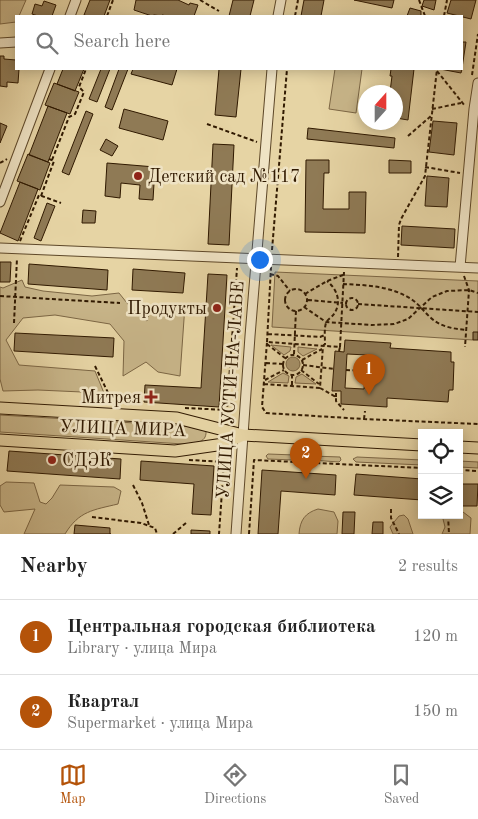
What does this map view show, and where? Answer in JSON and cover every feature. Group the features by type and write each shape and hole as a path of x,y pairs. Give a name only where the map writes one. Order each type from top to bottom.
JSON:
{"main road":[{"name":"УЛИЦА МИРА","path":"0,408 177,418 243,436 418,445"},
{"name":"УЛИЦА МИРА","path":"0,440 174,451 224,444 243,436"},
{"path":"463,447 478,448"}],"street":[{"path":"70,15 76,0"},
{"path":"278,15 281,0"},
{"path":"0,43 15,42"},
{"path":"0,202 50,70"},
{"name":"УЛИЦА УСТИ-НА-ЛАБЕ","path":"236,534 272,70"},
{"path":"460,267 473,108 478,83"},
{"path":"0,248 478,268"}],"path":[{"path":"107,15 113,0"},
{"path":"200,0 219,11"},
{"path":"295,15 298,0"},
{"path":"420,0 426,15"},
{"path":"444,15 448,0"},
{"path":"14,323 17,249 39,195 41,196 54,161 52,160 69,117 75,114 84,92 79,87 86,70"},
{"path":"287,70 271,260 262,407 266,412 478,424"},
{"path":"437,70 463,103 473,108"},
{"path":"398,265 399,225 425,176 437,70"},
{"path":"432,110 463,103"},
{"path":"408,136 431,116"},
{"path":"207,124 266,145"},
{"path":"0,163 7,159"},
{"path":"425,167 462,173"},
{"path":"41,196 61,203"},
{"path":"227,410 238,259"},
{"path":"339,351 344,303 344,263"},
{"path":"460,267 469,290 465,347"},
{"path":"270,274 278,276 290,291"},
{"path":"305,294 327,281 343,275"},
{"path":"320,386 326,322 336,311 338,302 334,287 327,281"},
{"path":"343,284 377,286 396,292 412,299 433,320 451,329 467,330"},
{"path":"298,289 305,294 307,300 304,307 296,310 286,305 285,297 290,291 298,289"},
{"path":"304,307 326,322 372,326 394,324 408,318 432,297 447,291 469,290 478,293"},
{"path":"0,296 120,304"},
{"path":"344,303 347,299 353,297 357,300 358,304"},
{"path":"307,300 344,303 347,308 353,310 356,309 358,304"},
{"path":"358,304 478,312"},
{"path":"294,354 296,310"},
{"path":"267,334 326,336"},
{"path":"267,343 340,347"},
{"path":"267,343 285,358"},
{"path":"302,360 323,347"},
{"path":"292,375 284,370 283,364 285,358 294,354"},
{"path":"292,375 301,370 303,365 302,360 294,354"},
{"path":"266,363 283,364"},
{"path":"303,365 334,369"},
{"path":"95,366 114,405"},
{"path":"264,382 284,370"},
{"path":"301,370 336,397"},
{"path":"346,370 366,371"},
{"path":"292,375 292,386"},
{"path":"264,382 292,386 320,386"},
{"path":"336,391 336,401 344,410"},
{"path":"364,419 365,411"},
{"path":"249,534 254,460 418,468"},
{"path":"219,534 224,462"},
{"path":"463,470 478,470"},
{"path":"134,485 149,526"},
{"path":"391,509 391,518 399,534"},
{"path":"92,517 141,523 155,528 157,534"},
{"path":"448,519 449,534"},
{"path":"173,534 186,523"}],"shaded area":[{"path":"0,0 26,0 19,15 15,15 15,22 0,24"},
{"path":"335,70 362,70 360,85 358,85 356,113 329,109"},
{"path":"275,272 478,281 478,332 473,340 272,327"},
{"path":"22,280 25,287 43,291 92,296 119,293 131,308 147,321 151,309 164,311 185,305 180,376 158,372 146,362 123,376 124,341 110,324 55,315 23,318 6,340 19,365 95,371 104,393 38,390 3,391 0,379 0,287 3,288"},
{"path":"271,345 291,347 290,351 284,355"},
{"path":"298,347 317,349 303,356 298,352"},
{"path":"290,357 296,357 300,364 296,371 290,371 286,367 286,361"},
{"path":"283,373 289,376 288,383 268,382"},
{"path":"302,374 316,384 295,383 296,377"},
{"path":"0,415 186,426 206,431 206,435 202,441 183,444 0,432"},
{"path":"268,454 295,455 297,458 293,460 268,459 266,456"},
{"path":"312,456 340,457 341,460 339,462 311,460"},
{"path":"357,457 418,460 418,465 356,462 353,459"},
{"path":"463,461 478,462 478,468 463,467"},
{"path":"6,482 34,483 40,502 46,504 60,485 114,487 121,491 118,504 94,510 81,516 70,526 65,534 24,534 35,509 4,512 0,505 0,486"},
{"path":"318,509 334,512 338,521 337,534 299,534 304,518"},
{"path":"463,512 471,518 470,534 442,534 445,527 443,519 463,519"},
{"path":"404,515 408,519 413,534 393,534 390,527 399,516"}],"building":[{"path":"90,0 110,0 104,15 84,15"},
{"path":"136,0 178,0 189,5 190,3 198,5 194,15 149,15 134,10"},
{"path":"233,0 254,0 250,15 229,15"},
{"path":"304,0 324,0 321,15 301,15"},
{"path":"354,0 394,0 392,8"},
{"path":"424,0 436,0 434,10 422,6"},
{"path":"451,0 476,0 471,19 463,17 463,15 447,13"},
{"path":"44,1 56,5 52,15 32,14 35,4 42,6"},
{"path":"410,8 421,11 421,15 407,15"},
{"path":"463,42 466,42 463,62"},
{"path":"0,56 4,56 4,59 15,60 15,70 19,70 18,83 7,82 7,87 0,86"},
{"path":"63,70 84,70 75,91 57,84"},
{"path":"101,70 110,70 97,102 89,99"},
{"path":"119,70 128,70 112,110 105,107"},
{"path":"133,70 177,70 172,85 131,74"},
{"path":"219,70 241,70 236,117 215,115"},
{"path":"391,70 414,70 408,120 403,119 403,85 391,85 392,76 390,76"},
{"path":"445,70 462,70 461,73"},
{"path":"54,83 79,92 70,114 45,105"},
{"path":"48,106 67,113 48,162 29,155"},
{"path":"124,109 168,121 163,140 119,128"},
{"path":"86,111 93,114 69,175 62,172"},
{"path":"433,121 457,123 454,155 429,152"},
{"path":"0,123 7,126 0,143"},
{"path":"308,128 395,138 394,148 307,139"},
{"path":"106,139 118,146 112,156 100,150"},
{"path":"213,144 234,145 229,245 208,244"},
{"path":"28,154 50,163 40,190 17,181"},
{"path":"306,160 329,160 329,173 324,173 323,209 349,209 349,192 366,192 365,233 305,232"},
{"path":"389,160 411,161 411,173 389,173"},
{"path":"107,163 155,167 153,200 139,199 140,185 121,183 120,198 105,196"},
{"path":"427,176 449,178 447,207 425,206"},
{"path":"20,182 38,189 18,241 0,233"},
{"path":"47,203 55,206 41,241 34,238"},
{"path":"83,210 96,211 95,223 82,223"},
{"path":"402,226 455,229 454,248 401,245"},
{"path":"0,262 11,262 10,282 0,282"},
{"path":"29,264 108,270 107,290 28,284"},
{"path":"133,269 185,273 183,293 132,290"},
{"path":"208,274 227,275 219,407 144,402 145,385 201,388"},
{"path":"473,332 478,332 478,340 473,340"},
{"path":"15,333 114,338 113,357 14,351"},
{"path":"345,340 391,343 390,348 451,352 451,362 454,362 453,390 449,390 448,402 387,398 387,407 341,404 341,391 332,391 335,351 344,352","holes":["347,354 367,355 364,389 345,388"]},
{"path":"9,451 121,459 120,479 7,471"},
{"path":"141,461 214,466 211,515 192,514 194,484 140,480"},
{"path":"262,470 336,475 335,495 281,491 278,534 258,534"},
{"path":"356,474 418,479 418,500 354,495"},
{"path":"463,484 478,484 477,506 463,506"},
{"path":"343,512 355,512 354,534 342,534"},
{"path":"373,522 383,522 383,534 372,534"},
{"path":"75,525 110,528 110,534 74,534"},
{"path":"191,530 210,531 210,534 191,534"}],"place":[{"name":"Детский сад №117","path":"138,176"},
{"name":"Продукты","path":"217,308"},
{"name":"Центральная городская библиотека","path":"369,395"},
{"name":"Митрея","path":"151,397"},
{"name":"СДЭК","path":"52,460"},
{"name":"Квартал","path":"306,479"}]}
